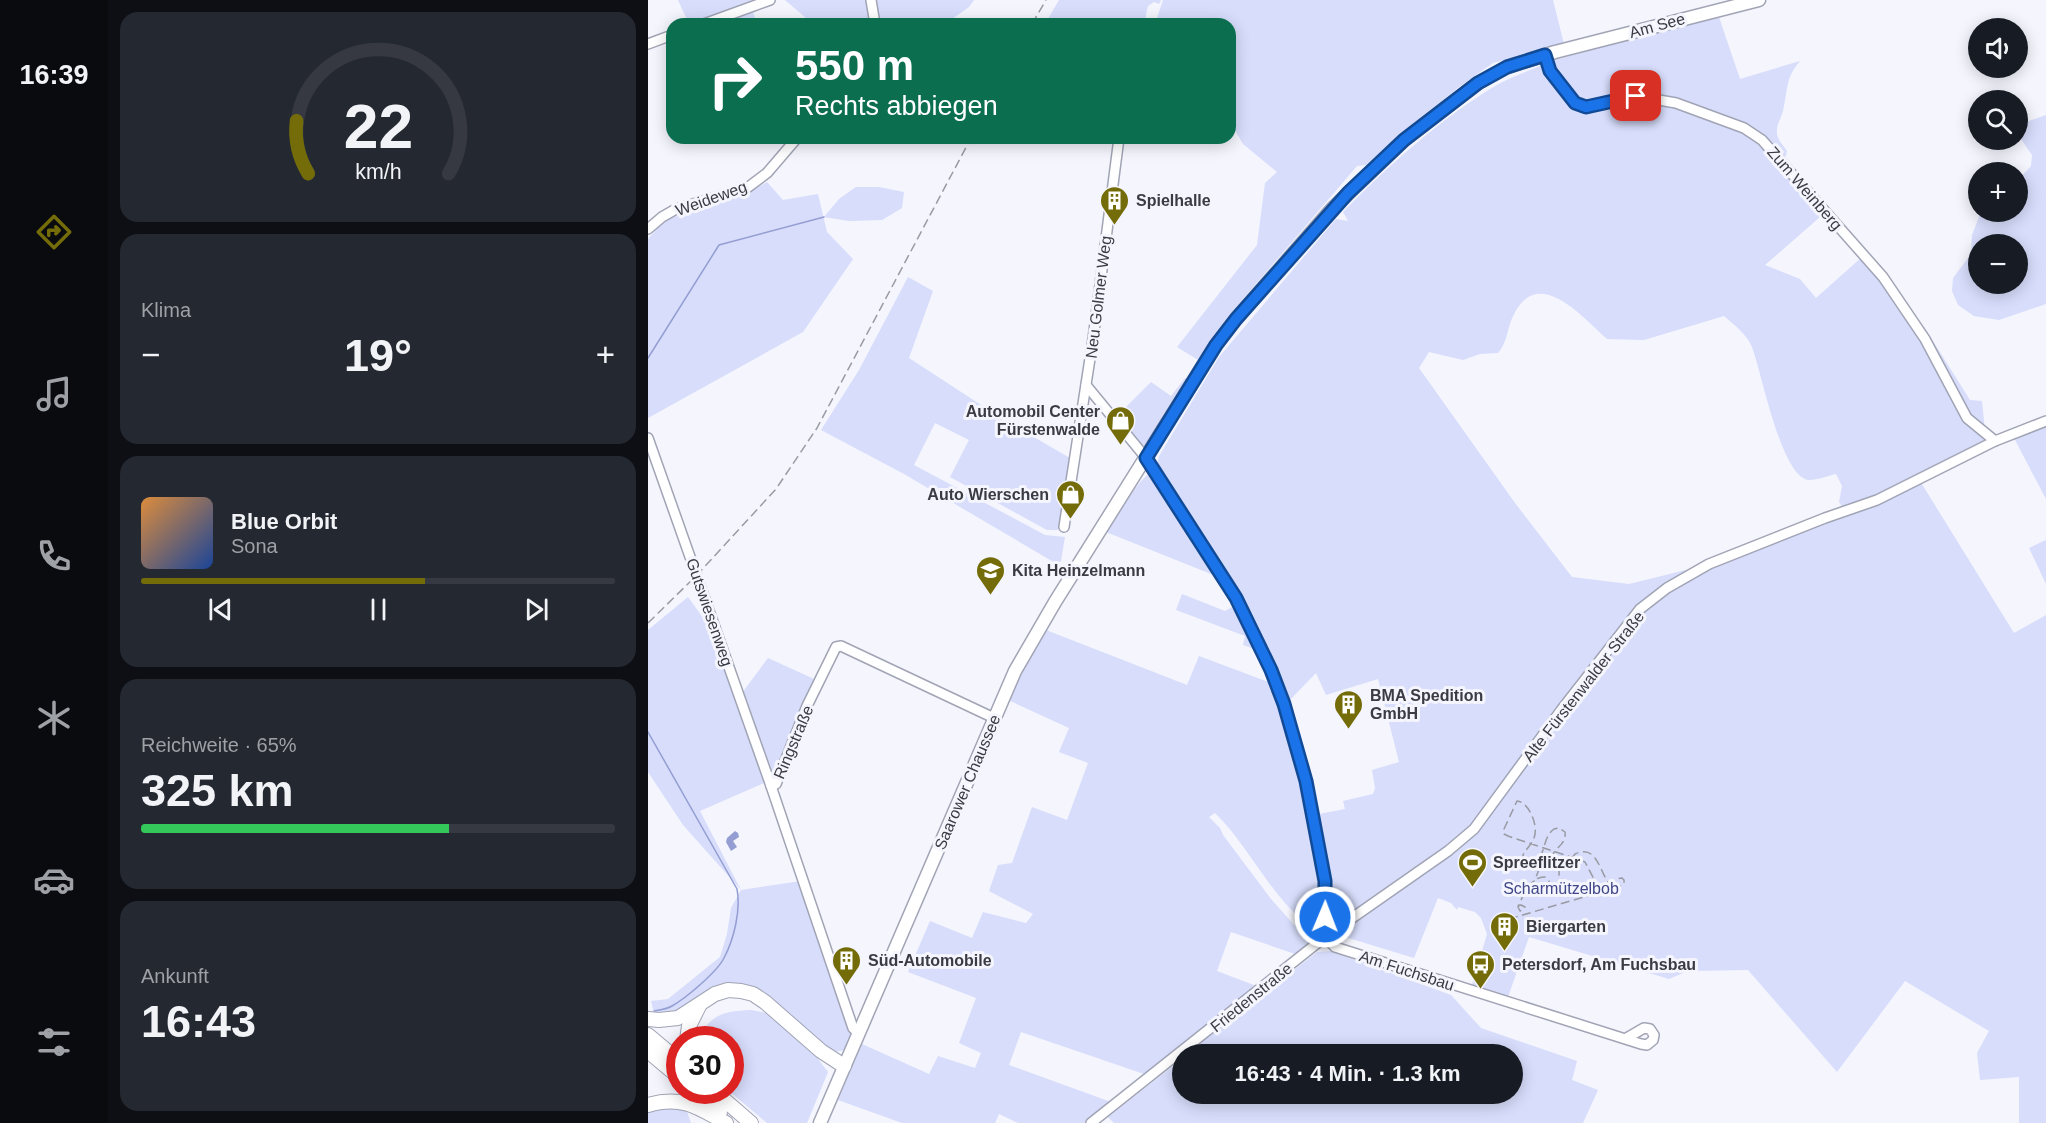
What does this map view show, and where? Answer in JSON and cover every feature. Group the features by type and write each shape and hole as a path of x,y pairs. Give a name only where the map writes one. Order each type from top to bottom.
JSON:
{"highway":[{"path":"648,1019 678,1018 715,994 728,990 753,994 821,1051 844,1066"},
{"path":"689,1026 700,1004"},
{"path":"648,1035 666,1050"},
{"path":"648,1051 666,1066"},
{"path":"648,1105 671,1100 685,1102 699,1107 726,1123"},
{"path":"711,1104 732,1123"},
{"path":"730,1104 751,1123"}],"main road":[{"name":"Am See","path":"1146,458 1216,345 1236,319 1348,193 1404,140 1478,83 1507,67 1550,54 1759,0"},
{"name":"Saarower Chaussee","path":"820,1123 925,884 994,718 1029,643 1146,458"}],"street":[{"path":"720,18 770,0"},
{"path":"871,0 874,18"},
{"path":"648,44 666,37"},
{"name":"Zum Weinberg","path":"1550,54 1550,71 1575,103 1586,107 1636,96 1677,103 1744,128 1762,140 1883,277 1925,339 1967,418 1995,441"},
{"name":"Weideweg","path":"648,229 676,209 747,188 767,173 792,144"},
{"name":"Neu Golmer Weg","path":"1064,527 1086,385 1118,144"},
{"path":"1086,385 1146,458 1236,598 1260,644 1275,681 1306,781 1325,881 1325,937"},
{"name":"Alte Fürstenwalder Straße","path":"1325,937 1448,851 1474,829 1562,709 1640,609 1667,588 1729,555 1877,500 1995,441 2046,421"},
{"name":"Gutswiesenweg","path":"648,438 771,786"},
{"name":"Ringstraße","path":"859,1034 853,1028 771,786 776,784 807,706 836,647 841,646 994,718"},
{"name":"Am Fuchsbau","path":"1325,937 1335,947 1625,1039 1647,1045 1653,1040 1654,1035 1650,1029 1644,1028 1625,1039"},
{"name":"Friedenstraße","path":"1091,1123 1325,937"}],"green space":[{"path":"678,0 754,0 705,18 686,18"},
{"path":"785,0 974,0 969,7 953,18 806,18"},
{"path":"1059,0 1161,0 1159,4 1154,2 1148,6 1145,18 1048,18"},
{"path":"1163,0 1553,0 1564,44 1493,63 1459,87 1366,165 1357,166 1232,312 1198,360 1177,347 1257,245 1265,183 1277,172 1243,144 1236,132 1236,18 1157,18"},
{"path":"753,12 755,18 736,18"},
{"name":"Scharmützelbob","path":"1719,17 1740,79 1800,61 1789,79 1777,134 1787,151 1782,170 1820,217 1765,265 1800,279 1816,298 1862,257 1888,287 1918,332 1924,327 1970,400 1982,401 1986,441 1877,496 1843,508 1839,502 1842,486 1836,474 1809,480 1799,475 1790,461 1773,421 1752,347 1743,333 1724,316 1644,340 1607,339 1561,300 1548,295 1536,294 1524,300 1514,314 1504,344 1498,353 1480,354 1463,360 1429,352 1419,368 1515,503 1572,577 1629,584 1714,563 1920,481 2014,633 2046,615 2046,1123 2019,1123 2019,1077 1980,1080 1977,1053 1989,1031 1905,981 1837,1072 1748,970 1688,971 1669,979 1529,937 1508,997 1472,985 1487,934 1481,918 1475,912 1458,907 1457,910 1451,903 1438,898 1414,958 1342,936 1329,915 1317,915 1317,931 1287,905 1215,813 1209,817 1220,828 1271,899 1295,926 1315,938 1314,942 1298,955 1231,932 1217,971 1259,987 1186,1044 1172,1044 1172,1055 1147,1075 1021,1032 1009,1065 1111,1102 1085,1123 1018,1123 999,1114 995,1123 902,1123 838,1100 862,1044 929,1074 938,1056 975,1068 981,1053 959,1043 976,998 908,972 930,921 972,938 983,912 1026,923 1033,914 989,891 998,865 1012,863 1032,807 1067,820 1088,763 1059,752 1069,728 1008,700 1021,671 1046,630 1187,685 1199,656 1271,683 1257,650 1243,645 1245,636 1176,610 1182,594 1225,611 1234,606 1216,576 1106,532 1135,488 1157,467 1159,456 1219,357 1336,219 1348,221 1343,212 1397,160 1454,113 1507,80 1545,64 1549,69 1555,60","holes":["1316,673 1326,695 1378,679 1399,762 1372,770 1375,788 1373,794 1343,801 1345,809 1319,814 1287,703"]},
{"path":"2046,115 2046,304 1999,320 1974,316 1958,305 1952,291 1953,278 1968,258 1968,294 2028,294 2028,234 1972,234 1977,222 2028,222 2028,169 2031,166 2032,155 2028,149 2028,121"},
{"path":"767,182 783,200 818,194 827,232 853,259 803,332 648,418 648,239 665,220 748,193"},
{"path":"856,187 879,187 904,192 902,208 882,220 849,221 824,217 839,199"},
{"path":"908,277 933,291 909,358 1001,418 1070,458 1060,527 1057,530 1047,530 950,477 969,440 935,423 914,465 1045,535 1065,537 1061,561 1057,564 904,474 821,430 859,370"},
{"path":"1185,378 1189,380 1149,443 1143,445 1119,414 1151,382 1171,396"},
{"path":"2046,425 2046,499 2014,438"},
{"path":"2046,540 2046,584 2029,548"},
{"path":"688,597 711,629 766,782 700,811 741,890 683,825 648,772 648,630"},
{"path":"768,658 814,679 775,771 769,773 742,693"},
{"path":"801,881 852,1032 845,1050 835,1052 824,1047 732,984 714,988 682,1010 655,1017 651,1001 668,999 720,957 731,908 741,890"},
{"path":"1330,951 1451,995 1481,1028 1577,1061 1572,1080 1598,1090 1583,1123 1114,1123 1108,1117 1172,1067 1172,1104 1523,1104 1523,1044 1200,1044 1317,952"},
{"path":"751,1010 766,1013 815,1055 828,1072 807,1123 767,1123 744,1104 744,1026 707,1026 719,1015"},
{"path":"675,1107 687,1112 691,1123 648,1123 648,1109"}],"water":[{"path":"735,831 739,837 733,841 737,847 731,851 726,842"}],"waterway":[{"path":"648,358 719,245 824,217"},
{"path":"648,732 737,889 738,897 734,933 720,964 701,984 678,1002 668,1008 654,1011"}],"railway":[{"path":"1036,18 1046,0"},
{"path":"648,623 697,575 776,489 817,428 968,144"},
{"path":"1509,919 1618,887 1624,884 1624,880 1622,878 1612,883 1608,882 1596,859 1588,852 1575,854 1573,857 1570,860 1568,863 1563,867 1559,868 1556,868 1552,867 1551,860 1552,855 1554,852 1557,848 1563,842 1565,838 1565,832 1559,828 1550,833 1547,838 1544,848 1542,853 1540,858 1531,865 1528,863 1523,855 1526,851 1530,844 1532,842 1533,840 1534,821 1529,810 1517,801 1504,829 1504,834 1527,843 1537,846 1547,849 1557,852 1566,855 1576,859 1585,862 1596,883 1595,892 1585,893 1577,883 1565,882 1559,875 1559,872 1559,867 1556,860 1554,857 1551,856 1543,862 1534,880 1533,883 1534,891 1540,894 1549,888 1549,881 1545,877 1536,880 1532,883 1528,887 1522,897 1520,902 1518,907 1520,911 1524,909 1525,907 1521,905 1518,906 1517,908"}],"place":[{"name":"Spielhalle","path":"1115,226"},
{"name":"Automobil Center Fürstenwalde","path":"1121,446"},
{"name":"Auto Wierschen","path":"1070,520"},
{"name":"Kita Heinzelmann","path":"991,596"},
{"name":"BMA Spedition GmbH","path":"1349,730"},
{"name":"Spreeflitzer","path":"1472,888"},
{"name":"Biergarten","path":"1505,952"},
{"name":"Süd-Automobile","path":"847,986"},
{"name":"Petersdorf, Am Fuchsbau","path":"1481,990"}],"route":[{"path":"1325,917 1325,881 1306,781 1284,704 1271,670 1236,598 1157,479 1146,458 1216,345 1236,319 1332,209 1389,153 1446,105 1491,74 1545,55 1550,71 1575,103 1586,107 1636,96"}]}
